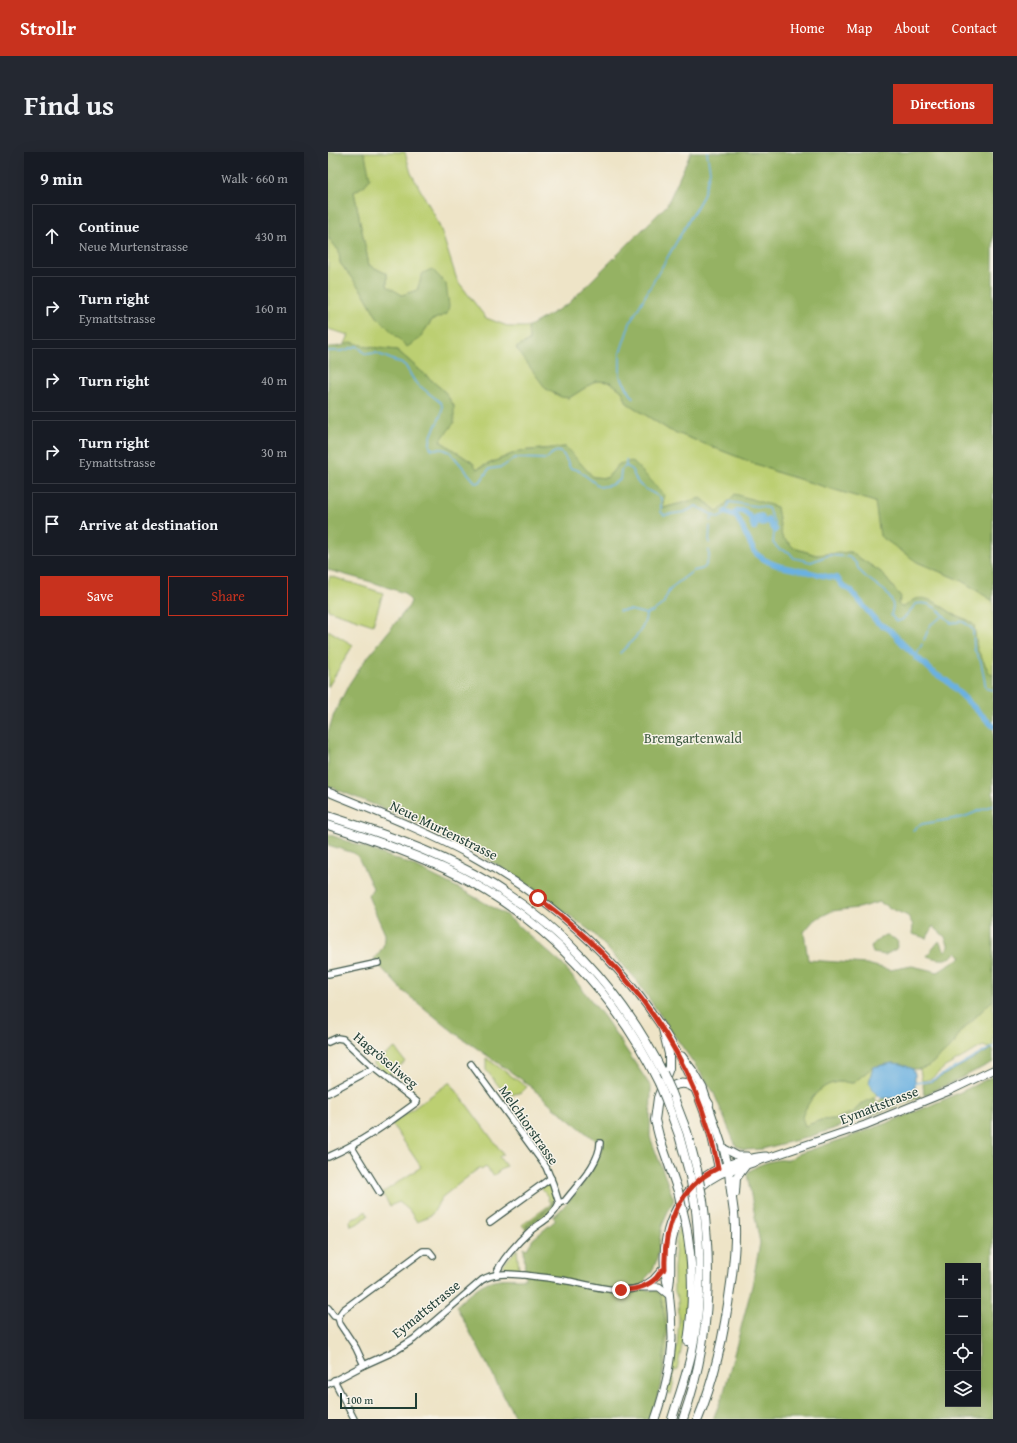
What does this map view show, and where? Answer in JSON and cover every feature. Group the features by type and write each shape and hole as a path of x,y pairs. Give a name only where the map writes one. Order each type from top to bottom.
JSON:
{"highway":[{"path":"328,816 386,836 444,859 486,881 530,911 572,947 609,988 637,1027 663,1073 687,1132 703,1201 708,1261 706,1313 698,1363 683,1419"},
{"path":"328,825 397,849 446,870 493,895 526,918 566,953 602,992 634,1037 659,1083 681,1141 690,1176 696,1210 700,1254 698,1312 692,1350 672,1419"},
{"path":"663,1029 669,1054 669,1068 658,1098 656,1112 657,1131 678,1191 686,1225 692,1268 691,1312 687,1350 676,1405"},
{"path":"656,1112 664,1094 669,1089 680,1084 693,1086 702,1093 708,1104"},
{"path":"734,1213 736,1205 735,1185 738,1176 745,1166"},
{"path":"698,1419 713,1376 726,1323 733,1265 734,1213 728,1168"}],"main road":[{"name":"Neue Murtenstrasse","path":"328,792 448,844 490,866 529,892 568,921 603,954 631,985 699,1080 723,1148 728,1168"},
{"name":"Neue Murtenstrasse","path":"672,1042 693,1086 710,1130 719,1171"},
{"name":"Eymattstrasse","path":"728,1168 745,1166 771,1156 838,1135 904,1110 993,1070"},
{"name":"Eymattstrasse","path":"723,1148 740,1157 771,1156"},
{"name":"Eymattstrasse","path":"668,1269 673,1238 680,1216 687,1204 719,1171 756,1156"},
{"path":"641,1287 653,1280 662,1270 668,1269 671,1281 669,1292 672,1330 671,1351 665,1385 655,1419"},
{"path":"641,1287 659,1287 669,1292"}],"street":[{"path":"328,974 378,964"},
{"name":"Hagröseliweg","path":"328,1042 338,1038 344,1040 374,1068 417,1102 382,1128 351,1146"},
{"name":"Melchiorstrasse","path":"471,1064 542,1161 551,1178 559,1203"},
{"path":"328,1093 374,1068"},
{"path":"496,1275 499,1264 531,1231 554,1212 559,1203 565,1201 593,1164 599,1153 600,1143"},
{"path":"328,1157 351,1146 380,1193"},
{"path":"490,1222 551,1178"},
{"path":"338,1317 343,1310 423,1251 429,1251 433,1256"},
{"name":"Eymattstrasse","path":"328,1384 395,1351 414,1339 482,1280 496,1275 516,1274 549,1278 615,1290 630,1290 641,1287"},
{"path":"328,1308 334,1316 338,1317 340,1324 356,1348 364,1365"},
{"path":"334,1380 354,1419"}],"green space":[{"path":"328,152 363,152 365,155 370,178 365,185 354,192 369,265 387,274 387,286 402,295 417,290 423,273 432,269 446,284 449,306 447,314 432,320 418,340 407,347 377,317 364,294 340,263 339,251 328,237"},
{"path":"363,152 405,152 411,173 435,216 441,230 457,280 486,318 510,327 528,327 529,341 516,348 554,394 569,398 596,381 610,382 622,391 627,403 669,430 779,473 875,502 917,562 962,581 993,601 993,675 990,674 977,649 974,625 968,620 955,615 935,602 915,599 905,607 901,607 898,604 901,597 881,572 850,552 816,555 794,548 782,537 718,512 701,498 663,508 619,464 607,478 593,477 565,447 519,451 476,469 473,463 440,441 454,406 445,392 397,350 368,347 351,342 344,346 349,335 328,329 328,237 339,251 340,263 364,294 377,317 418,340 432,320 447,314 423,273 417,290 402,295 387,286 387,274 369,265 354,192 365,185 365,155"},
{"path":"691,152 993,152 993,601 962,581 917,562 880,536 875,502 779,473 669,430 627,403 622,391 610,382 596,381 569,398 561,397 546,389 516,348 529,341 528,327 568,304 667,205"},
{"name":"Bremgartenwald","path":"351,342 368,347 397,350 445,392 454,406 454,423 440,441 473,463 477,469 519,451 566,447 593,477 607,478 619,464 632,461 664,494 663,508 701,498 718,512 735,494 777,507 782,537 794,548 816,555 850,552 881,572 901,597 898,604 901,607 914,600 921,598 927,599 937,603 974,625 977,649 990,674 993,675 993,1000 959,1033 954,1044 929,1066 920,1069 913,1069 901,1064 893,1063 873,1067 853,1083 840,1082 825,1086 811,1100 802,1117 805,1126 821,1120 835,1119 854,1112 860,1104 874,1098 878,1102 882,1098 894,1099 915,1092 921,1097 805,1138 762,1149 744,1150 736,1146 713,1091 634,977 593,933 527,884 454,837 328,786 328,732 334,714 349,684 363,663 409,606 411,601 404,593 328,570 328,347 340,346","holes":["879,902 908,916 913,925 912,934 927,938 933,926 945,937 949,947 945,951 939,941 927,956 947,959 957,952 962,957 938,972 912,966 890,970 867,964 808,960 804,932 814,920 832,911 858,908"]},
{"path":"330,576 383,593 373,625 328,610 328,581"},
{"path":"328,630 353,645 328,687"},
{"path":"328,834 412,865 464,891 506,915 563,965 605,1018 651,1087 650,1137 674,1200 662,1226 658,1255 654,1267 645,1279 646,1290 654,1290 661,1296 666,1327 662,1380 651,1419 516,1419 456,1306 476,1289 493,1280 525,1279 524,1247 527,1249 533,1239 556,1220 553,1217 575,1194 590,1173 600,1154 602,1146 559,1111 553,1108 554,1107 525,1082 455,1033 403,991 379,965 374,958 379,953 385,941 385,934 368,896 373,888 358,857 354,853 328,845"},
{"path":"888,936 898,942 896,949 885,955 873,953 871,947 880,937"},
{"path":"993,1000 993,1046 988,1048 983,1046 945,1067 931,1079 922,1081 920,1069 929,1066 954,1044 959,1033"},
{"path":"395,1048 405,1062 388,1075 373,1064"},
{"path":"993,1048 993,1062 924,1095 923,1084 933,1081"},
{"path":"486,1058 527,1087 522,1092 507,1096 486,1070"},
{"path":"873,1067 869,1083 877,1095 874,1098 860,1104 854,1112 835,1119 821,1120 805,1126 801,1117 807,1105 820,1090 825,1086 838,1082 853,1083"},
{"path":"993,1076 993,1419 713,1419 724,1392 752,1286 760,1243 747,1174 749,1171 774,1161 789,1160 795,1155 896,1120"},
{"path":"450,1082 503,1154 499,1157 506,1166 494,1175 486,1167 481,1170 479,1168 441,1198 431,1215 417,1222 409,1210 399,1202 390,1206 382,1193 421,1167 392,1124"},
{"path":"547,1185 550,1186 554,1198 554,1209 527,1231 522,1225 551,1204 548,1200 549,1198 541,1188"},
{"path":"551,1200 553,1202 553,1206 528,1227 525,1227 552,1205"},
{"path":"366,1211 368,1216 357,1224 351,1226 350,1221"},
{"path":"682,1219 687,1257 686,1314 681,1352 677,1371 674,1370 674,1380 671,1394 666,1392 677,1347 679,1319 678,1299 674,1290 674,1268 677,1232"},
{"path":"517,1249 519,1270 508,1269 503,1265"},
{"path":"656,1289 663,1292 665,1298 668,1327 667,1352 662,1380 666,1327 661,1296 654,1290"}],"water":[{"path":"893,1063 901,1064 913,1069 915,1074 915,1092 904,1098 882,1098 877,1095 869,1083 873,1067"}],"waterway":[{"path":"633,398 620,376 620,353 630,323 703,196 710,171 707,152"},
{"path":"328,351 342,351 357,346 366,354 376,353 405,365 415,382 441,403 442,413 432,435 430,447 432,449 443,449 450,452 476,483 480,482 489,469 502,467 515,458 546,459 552,454 559,452 562,453 570,468 578,470 600,487 611,485 620,480 621,470 626,466 629,467 639,484 661,498 661,512 664,515 685,512 696,506 718,518 724,515 729,502 768,508 775,524 773,543 779,549 789,552 794,558 811,562 829,555 849,557 856,563 859,570 866,577 885,591 892,601 893,607 891,615 896,621 902,620 916,604 922,603 936,608 951,623 962,622 968,625 973,630 974,649 981,662 986,688 993,690"},
{"path":"626,460 626,466"},
{"path":"734,514 737,511 744,511 751,518 754,528 757,522 756,517 761,516 762,524 768,520 775,530"},
{"path":"725,512 737,517 754,551 764,560 783,567 837,578 843,586 851,591 877,622 891,631 934,673 947,681 993,726"},
{"path":"711,521 713,515"},
{"path":"709,543 710,526"},
{"path":"619,611 630,610 646,614 652,612 663,604 669,591 676,584 693,571 705,567 709,557 709,550"},
{"path":"620,653 640,631 646,614"},
{"path":"924,640 930,625 943,616"},
{"path":"914,660 922,644"},
{"path":"913,830 922,824 964,817 993,805"},
{"path":"915,1083 931,1081 993,1047"}],"route":[{"path":"538,898 568,921 594,944 634,988 647,1006 672,1042 684,1067 703,1110 715,1150 718,1168 704,1176 690,1190 678,1206 672,1218 666,1237 664,1254 665,1269 644,1286 633,1290 621,1290"}]}
